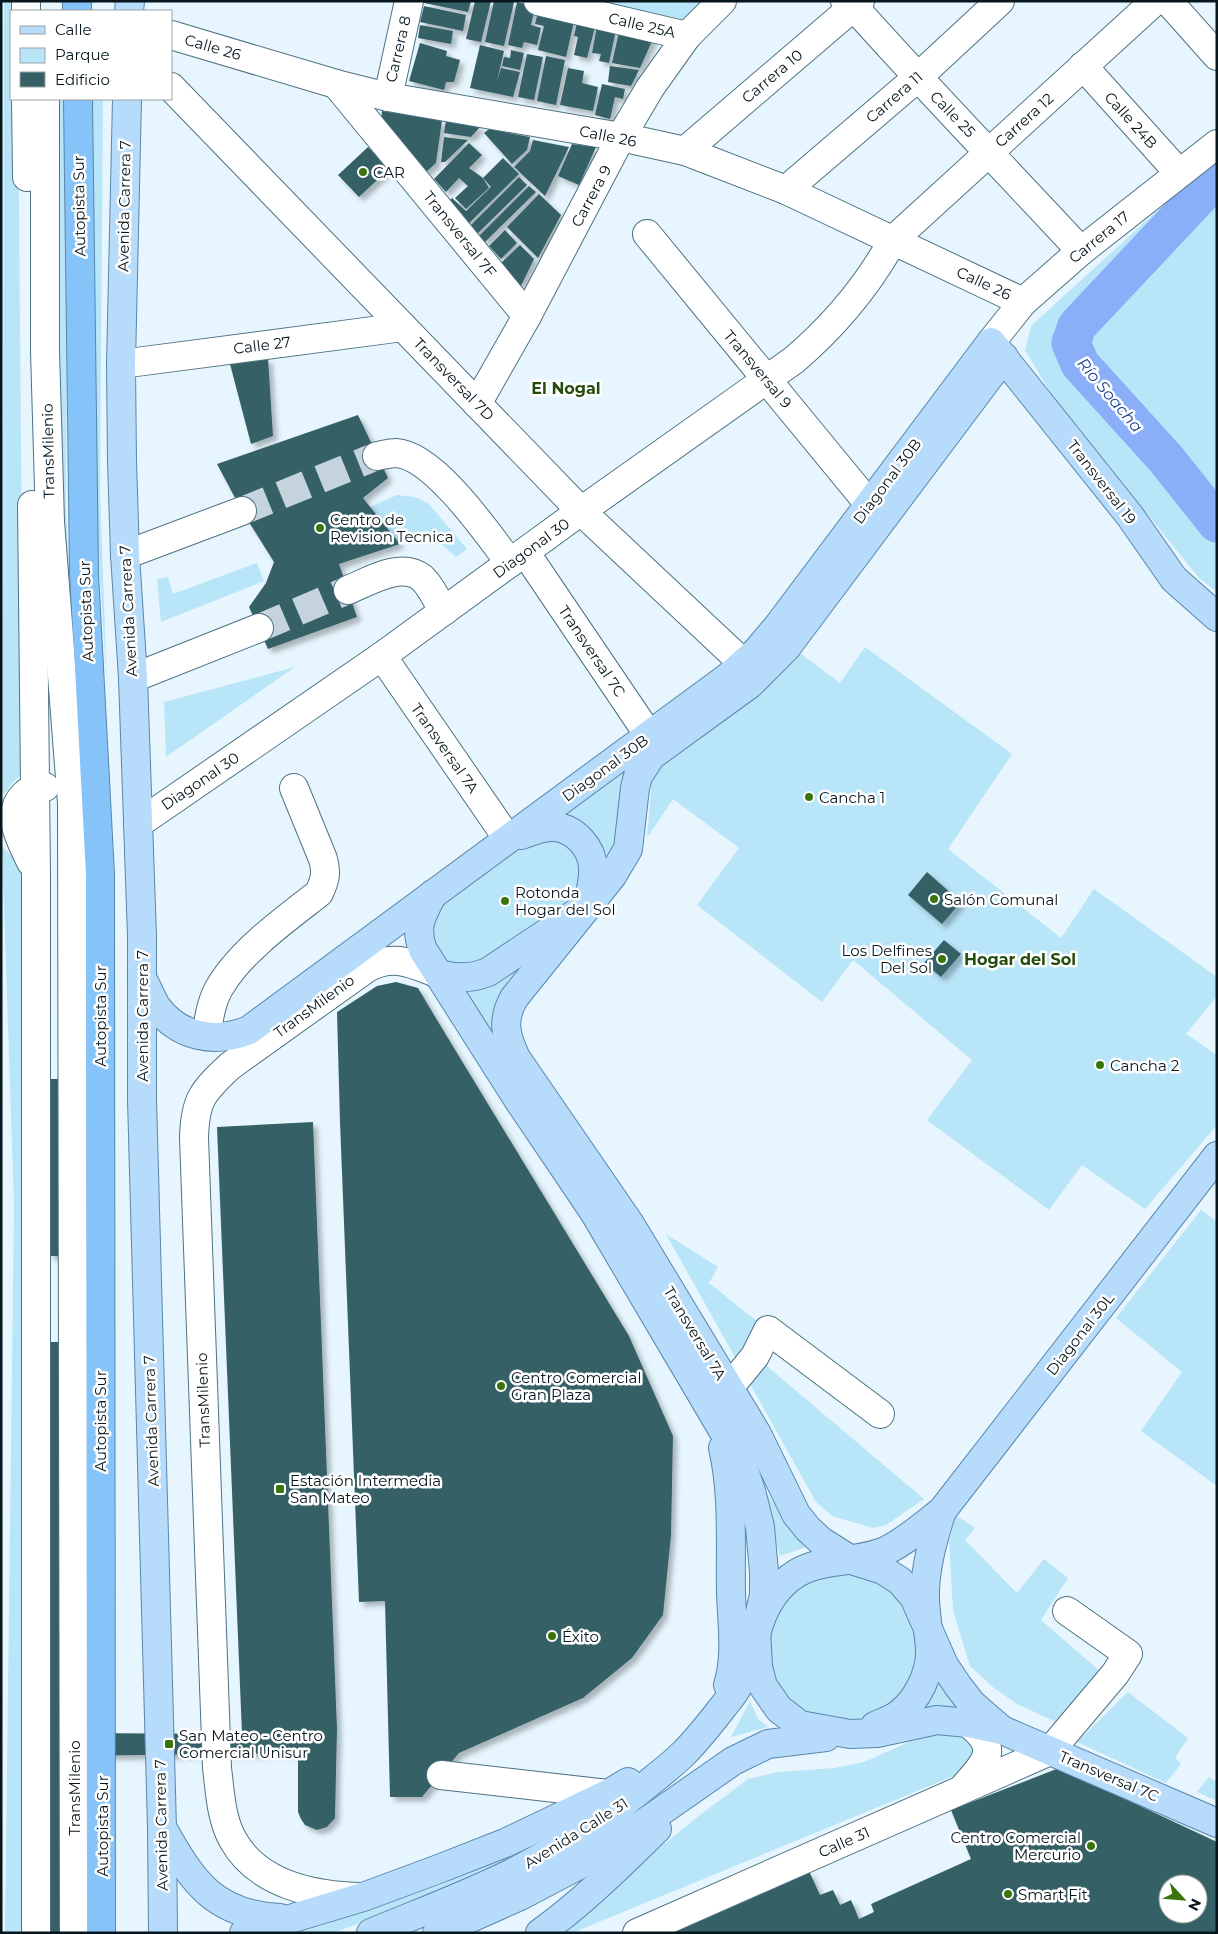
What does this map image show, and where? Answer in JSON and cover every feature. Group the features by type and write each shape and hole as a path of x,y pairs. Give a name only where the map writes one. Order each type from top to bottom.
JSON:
{"highway":[{"name":"Autopista Sur","path":"78,100 84,572 100,874 101,1933"}],"main road":[{"name":"Avenida Carrera 7","path":"127,100 121,364 125,555 138,824 142,977 142,1099 162,1828 162,1933"},
{"name":"Diagonal 30B","path":"654,742 744,664 778,626 870,504 997,350"},
{"name":"Diagonal 30B","path":"142,977 156,1006 178,1026 189,1033 228,1037 249,1030 508,839 654,742 750,684 786,648 997,350"},
{"name":"Transversal 19","path":"997,350 1130,516 1174,579 1217,617"},
{"path":"433,894 422,914 419,938 423,950 439,974 462,978 476,977 488,972 588,906 612,876 628,849 635,788 638,776 651,756 654,742"},
{"path":"508,839 541,828 556,827 569,831 578,838 586,846 593,866 588,906"},
{"name":"Transversal 7A","path":"588,906 508,1007 505,1022 508,1040 516,1058 630,1224 757,1434 796,1514 821,1541 851,1560 883,1570 900,1581 914,1597 926,1620"},
{"name":"Transversal 7A","path":"439,974 517,1098 594,1212 741,1461 760,1527 764,1596 756,1629"},
{"name":"Diagonal 30L","path":"942,1511 1217,1156"},
{"path":"244,1933 363,1897 505,1843 608,1794 647,1770 714,1718 730,1678 732,1654 729,1489 725,1456 715,1415"},
{"path":"851,1560 881,1553 942,1511"},
{"path":"926,1620 925,1589 934,1536 942,1511"},
{"name":"Avenida Calle 31","path":"371,1933 514,1872 588,1829 631,1798 683,1754 735,1692 749,1660 756,1629 770,1599 784,1583 802,1570 822,1562 851,1560"},
{"name":"Avenida Calle 31","path":"437,1933 520,1896 579,1865 650,1820 733,1761 768,1744 850,1734 899,1714 915,1696 926,1675 930,1652 926,1620"},
{"name":"Transversal 7C","path":"926,1620 944,1665 958,1686 977,1709 1002,1730"},
{"name":"Transversal 7C","path":"756,1629 763,1686 779,1708 800,1725 850,1734 877,1733 937,1720 968,1723 1002,1730 1217,1823"},
{"path":"540,1933 565,1915 607,1878 711,1776"},
{"path":"162,1828 179,1858 196,1880 224,1906 248,1915 287,1919"}],"street":[{"name":"Carrera 8","path":"388,97 409,1"},
{"name":"Calle 25A","path":"538,1 687,36"},
{"name":"Carrera 9","path":"477,404 527,316 650,88 687,36 722,1"},
{"name":"Carrera 11","path":"786,190 917,78 1000,1"},
{"name":"Carrera 12","path":"893,240 1154,1"},
{"path":"1168,1 1217,56"},
{"name":"Calle 25","path":"853,3 917,78 989,152 1080,251"},
{"name":"Carrera 10","path":"685,151 853,3"},
{"name":"Calle 26","path":"172,35 336,84 388,97 622,138 685,151 786,190 1023,302"},
{"name":"Calle 24B","path":"1083,66 1178,173"},
{"name":"Transversal 7F","path":"336,84 527,316"},
{"name":"Transversal 7D","path":"172,88 581,511 744,664"},
{"name":"TransMilenio","path":"26,100 36,787"},
{"name":"TransMilenio","path":"46,100 46,351 50,522 72,803 74,1933"},
{"name":"Carrera 17","path":"997,350 1023,302 1080,251 1217,144"},
{"name":"Transversal 9","path":"647,234 870,504"},
{"name":"Diagonal 30","path":"138,824 382,656 581,511 794,360 844,313 880,263 893,240"},
{"name":"Calle 27","path":"121,364 403,327"},
{"name":"Transversal 7C","path":"377,456 397,453 423,463 518,557 654,742"},
{"path":"125,555 242,511"},
{"path":"348,590 394,572 410,572 421,578 444,611"},
{"path":"132,678 259,628"},
{"name":"Transversal 7A","path":"382,656 508,839"},
{"path":"36,1933 36,876 15,824 14,814 18,802 36,787 49,787 61,793 72,803"},
{"path":"206,1036 213,1004 221,984 252,949 319,893 325,880 326,869 323,859 294,788"},
{"name":"TransMilenio","path":"363,1897 323,1894 293,1886 268,1875 245,1857 232,1839 224,1814 217,1768 194,1115 198,1104 208,1088 230,1066 367,968 390,960 402,961 439,974"},
{"path":"729,1388 755,1356 768,1330 880,1414"},
{"path":"1050,1751 1115,1674 1128,1654 1067,1611"},
{"path":"961,1790 980,1769 987,1751 986,1741 980,1732 968,1723"},
{"name":"Calle 31","path":"637,1933 1050,1751"},
{"path":"441,1775 608,1794"}],"green space":[{"path":"4,1 18,1 18,10 10,10 10,100 18,100 24,773 15,780 3,795"},
{"path":"589,1 707,1 685,23"},
{"path":"57,100 68,100 66,507 75,707 57,507"},
{"path":"93,100 103,100 100,491 107,686 95,501 91,315"},
{"path":"1217,156 1217,592 1199,578 1053,397 1025,350 1031,326"},
{"path":"397,495 415,497 429,504 467,549 456,557 436,539 414,533 400,544 370,507"},
{"path":"257,563 264,581 161,622 157,579 168,577 173,594"},
{"path":"865,647 1012,754 948,849 1061,938 1094,889 1217,977 1217,996 1186,1034 1217,1055 1217,1125 1145,1209 1082,1165 1049,1210 927,1120 972,1060 853,960 822,1002 697,905 739,848 673,799 647,838 652,775 765,682 796,650 840,683"},
{"path":"295,667 166,757 164,702"},
{"path":"635,760 622,831 609,860 592,832 580,823 563,815"},
{"path":"555,835 580,851 581,895 487,958 472,965 446,963 435,945 431,928 443,902 527,841"},
{"path":"2,847 14,858 23,874 23,1933 5,1933 14,1205"},
{"path":"535,952 495,1040 460,988"},
{"path":"1201,1210 1217,1221 1217,1486 1141,1431 1182,1372 1116,1318"},
{"path":"666,1234 718,1267 709,1283 768,1330 755,1356 924,1499 886,1525 873,1528 832,1516 816,1502"},
{"path":"762,1487 806,1547 780,1556"},
{"path":"956,1515 975,1528 965,1540 1017,1593 1044,1559 1068,1578 1041,1620 1102,1673 1056,1722 1017,1704 994,1688 970,1666 953,1610 949,1542"},
{"path":"843,1573 872,1579 896,1595 912,1619 918,1648 912,1677 896,1701 872,1717 843,1723 814,1717 790,1701 774,1677 768,1648 774,1619 790,1595 814,1579"},
{"path":"938,1680 960,1710 923,1707"},
{"path":"1128,1692 1188,1738 1175,1758 1181,1764 1166,1783 1077,1742"},
{"path":"750,1701 758,1719 768,1727 731,1737"},
{"path":"963,1733 976,1743 972,1759 961,1773 572,1933 556,1933 696,1818 748,1779 778,1772 834,1768 864,1762 911,1741 938,1734"},
{"path":"1209,1777 1217,1782 1217,1801 1197,1792"},
{"path":"602,1810 451,1891 332,1933 300,1933 443,1884 531,1840"}],"building":[{"path":"424,1 471,1 468,12 424,3"},
{"path":"475,1 491,1 481,42 466,39"},
{"path":"494,1 514,2 504,46 485,42"},
{"path":"517,2 535,6 531,25 541,28 537,45 524,42 522,48 508,45"},
{"path":"424,6 466,15 463,31 420,22"},
{"path":"539,8 575,17 566,57 538,50 544,26 535,24"},
{"path":"578,18 596,23 587,58 574,55 578,37 574,36"},
{"path":"598,21 617,25 609,63 599,61 601,54 592,53"},
{"path":"621,23 657,30 640,68 612,63"},
{"path":"420,25 453,31 451,44 418,38"},
{"path":"420,43 447,51 446,56 460,60 454,82 446,82 444,90 409,81"},
{"path":"480,45 504,51 497,81 501,68 520,72 513,97 470,88"},
{"path":"511,50 524,53 520,70 502,66 504,57 510,58"},
{"path":"527,54 543,57 534,100 518,97"},
{"path":"546,56 565,60 556,105 537,101"},
{"path":"610,66 639,70 631,86 608,82"},
{"path":"568,68 584,71 582,83 598,87 593,111 560,105"},
{"path":"602,84 625,89 623,99 615,97 610,119 595,115"},
{"path":"382,111 442,120 436,163 425,173 381,121"},
{"path":"446,120 481,126 471,137 444,133"},
{"path":"489,129 530,137 527,150 512,164 484,133"},
{"path":"444,137 468,140 445,162 441,162"},
{"path":"533,140 569,147 545,196 514,167 530,151"},
{"path":"469,143 482,155 469,168 483,178 489,188 466,209 455,198 468,186 459,178 446,192 434,179"},
{"path":"572,144 596,147 579,185 558,176"},
{"name":"CAR","path":"368,147 389,169 359,197 338,175"},
{"path":"503,158 519,174 462,230 442,208 452,198 466,211 491,187 483,178"},
{"path":"519,177 527,185 476,235 469,227"},
{"path":"529,186 536,192 485,242 479,236"},
{"path":"539,194 561,215 538,258 507,227"},
{"path":"505,230 517,243 501,259 489,246"},
{"path":"520,245 534,259 521,286 500,264"},
{"path":"268,358 273,436 251,444 230,364"},
{"name":"Centro de Revision Tecnica","path":"358,415 388,478 363,498 400,544 339,564 357,617 268,649 249,607 266,583 274,562 242,511 217,464"},
{"name":"Salón Comunal","path":"927,872 961,902 942,924 908,895"},
{"name":"Los Delfines Del Sol","path":"944,940 961,954 941,977 924,963"},
{"name":"Centro Comercial Gran Plaza","path":"396,982 418,988 629,1336 673,1436 671,1535 663,1615 632,1658 583,1698 459,1753 422,1797 390,1797 385,1601 359,1602 340,1122 337,1012 377,986"},
{"path":"49,1079 66,1079 66,1256 49,1256"},
{"name":"Estación Intermedia San Mateo","path":"313,1122 337,1729 335,1818 327,1827 317,1830 305,1825 301,1819 298,1812 298,1753 69,1756 65,1933 48,1933 49,1342 66,1342 68,1733 242,1734 217,1127"},
{"name":"Centro Comercial Mercurio","path":"1059,1768 1217,1842 1217,1933 669,1933 809,1871 820,1895 833,1890 840,1905 851,1900 859,1919 874,1912 871,1904 971,1859 951,1810"}],"waterway":[{"name":"Río Soacha","path":"1217,177 1077,326 1071,343 1080,364 1166,459 1217,523"}],"tunnel":[{"path":"242,511 377,456"},
{"path":"259,628 348,590"}],"place":[{"name":"CAR","path":"363,172"},
{"name":"Centro de Revision Tecnica","path":"320,528"},
{"name":"Cancha 1","path":"809,797"},
{"name":"Salón Comunal","path":"934,899"},
{"name":"Rotonda Hogar del Sol","path":"505,901"},
{"name":"Los Delfines Del Sol","path":"942,959"},
{"name":"Cancha 2","path":"1100,1065"},
{"name":"Centro Comercial Gran Plaza","path":"501,1386"},
{"name":"Estación Intermedia San Mateo","path":"280,1489"},
{"name":"Éxito","path":"552,1636"},
{"name":"San Mateo - Centro Comercial Unisur","path":"169,1744"},
{"name":"Centro Comercial Mercurio","path":"1091,1846"},
{"name":"Smart Fit","path":"1008,1894"}],"district":[{"name":"El Nogal","path":"566,388"},
{"name":"Hogar del Sol","path":"1020,959"}]}
